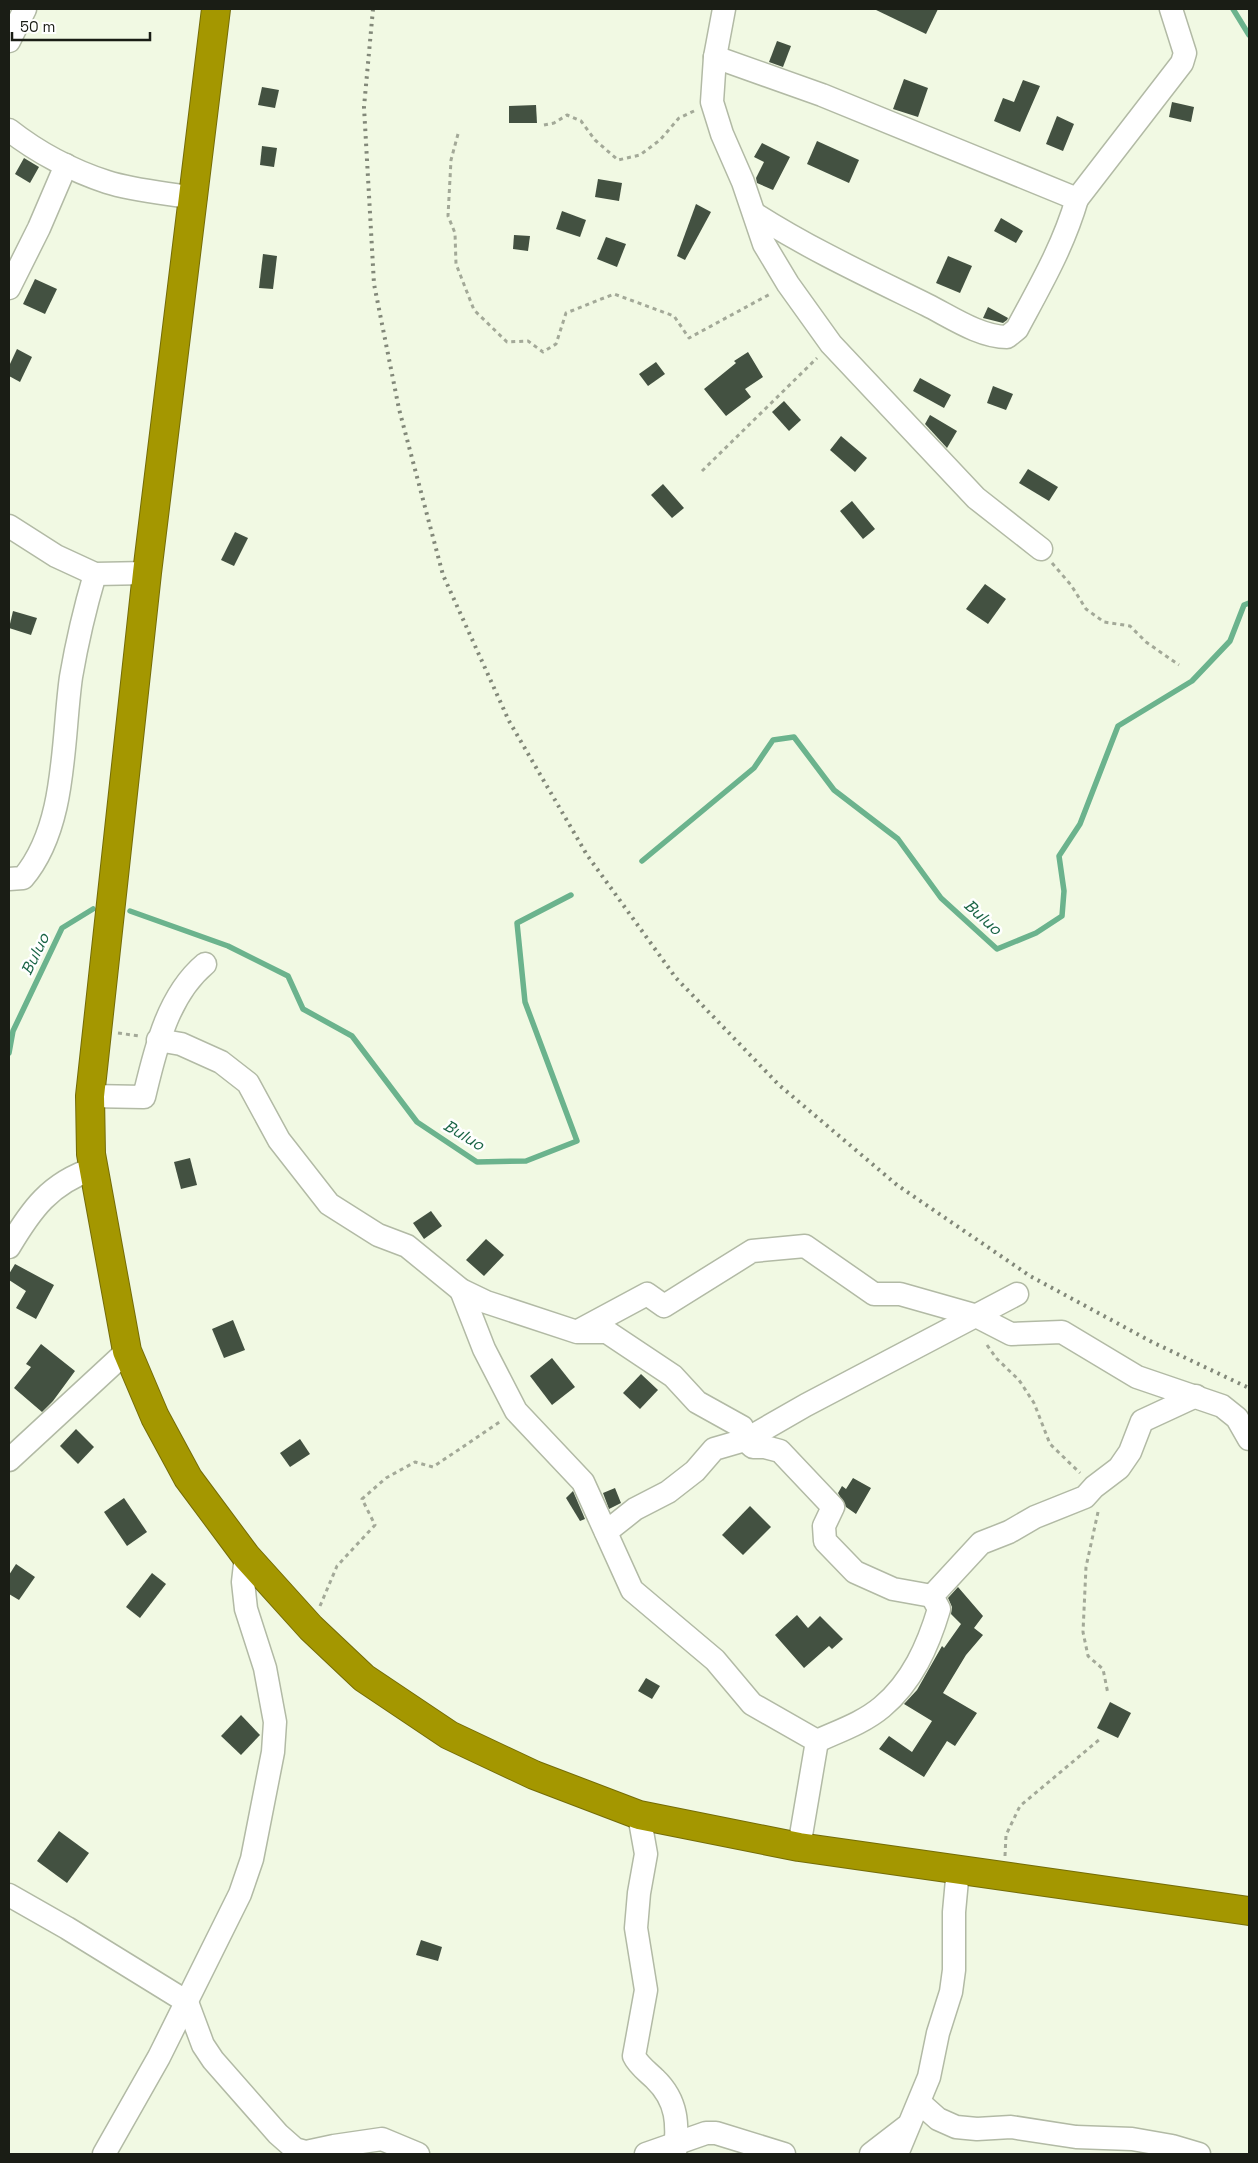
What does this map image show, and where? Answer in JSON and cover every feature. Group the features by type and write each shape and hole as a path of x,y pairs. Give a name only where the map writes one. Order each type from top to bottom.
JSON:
{"highway":[{"path":"216,9 195,198 148,573 90,1096 93,1169 127,1351 155,1417 188,1478 246,1556 311,1628 364,1678 449,1735 534,1775 639,1815 799,1847 1249,1910"}],"street":[{"path":"9,41 25,9"},
{"path":"724,9 715,57 712,102 722,134 755,214 764,244 788,284 831,344 976,498 1040,549"},
{"path":"755,214 796,240 941,312 994,337 1008,337 1017,329 1067,232 1077,199 1182,63 1185,53 1172,9"},
{"path":"715,57 822,95 1077,199"},
{"path":"9,130 23,141 66,165 108,182 195,198"},
{"path":"9,288 39,228 66,165"},
{"path":"9,526 56,556 95,574 148,573"},
{"path":"9,879 23,878 34,866 46,837 59,791 71,677 84,610 95,574"},
{"path":"90,1096 144,1097 158,1040 190,977 205,964"},
{"path":"158,1040 181,1044 220,1062 248,1083 279,1140 329,1204 378,1235 407,1246 461,1290 486,1302 577,1332 607,1332 673,1376 698,1402 742,1428 745,1440 753,1447 765,1447 780,1451 833,1508 824,1526 825,1541 855,1572 893,1589 932,1596"},
{"path":"9,1247 39,1202 73,1176 93,1169"},
{"path":"577,1332 647,1294 664,1306 752,1251 805,1246 874,1294 900,1294 974,1316 1011,1334 1062,1332 1137,1376 1222,1406 1237,1418 1249,1439"},
{"path":"461,1290 484,1349 516,1411 583,1482 632,1590 715,1660 752,1704 817,1741"},
{"path":"606,1532 635,1509 668,1492 695,1471 714,1449 745,1440 815,1400 1017,1294"},
{"path":"9,1460 127,1351"},
{"path":"932,1596 981,1543 1009,1532 1035,1517 1085,1497 1094,1487 1119,1468 1130,1452 1142,1421 1196,1396"},
{"path":"104,2154 160,2057 247,1877 273,1752 275,1722 265,1668 246,1610 243,1582 246,1556"},
{"path":"817,1741 871,1715 882,1707 908,1676 930,1641 939,1609 932,1596"},
{"path":"799,1847 817,1741"},
{"path":"639,1815 646,1854 639,1893 636,1928 646,1990 634,2056 660,2084 673,2102 677,2127 676,2149"},
{"path":"897,2154 907,2127 920,2103 929,2077 938,2033 951,1992 954,1970 954,1912 958,1869"},
{"path":"9,1895 68,1928 187,2002 203,2045 213,2060 278,2134 303,2153 382,2139 418,2154"},
{"path":"920,2103 938,2119 956,2126 977,2129 1011,2128 1076,2137 1132,2139 1172,2146 1199,2154"},
{"path":"871,2154 907,2127"},
{"path":"646,2154 676,2149 706,2134 716,2133 784,2154"}],"path":[{"path":"544,125 554,123 567,115 581,121 596,140 618,160 640,156 660,140 680,118 712,102"},
{"path":"458,134 451,160 448,216 455,233 456,264 474,310 507,342 528,341 543,352 556,344 566,313 614,294 674,316 689,338 788,284"},
{"path":"702,471 717,454 782,395 831,344"},
{"path":"1040,549 1071,585 1086,609 1104,622 1130,626 1146,642 1179,665"},
{"path":"97,1029 158,1040"},
{"path":"311,1628 336,1566 375,1524 362,1499 386,1478 414,1462 432,1467 516,1411"},
{"path":"1004,1875 1006,1835 1020,1806 1100,1739"}],"building":[{"path":"874,9 938,9 926,34"},
{"path":"777,41 791,46 783,67 769,62"},
{"path":"904,79 928,88 918,117 893,109"},
{"path":"1023,80 1040,86 1020,132 994,121 1003,98 1014,102"},
{"path":"262,87 279,90 275,108 258,105"},
{"path":"1172,102 1194,107 1191,122 1169,117"},
{"path":"536,105 537,123 509,123 509,106"},
{"path":"1057,116 1074,124 1063,151 1046,144"},
{"path":"817,141 859,160 849,183 807,164"},
{"path":"762,143 790,157 773,190 757,183 756,178 764,162 754,157"},
{"path":"262,146 277,148 274,167 260,165"},
{"path":"24,158 39,167 30,183 15,174"},
{"path":"598,179 622,183 619,201 595,197"},
{"path":"696,204 711,212 685,260 677,256"},
{"path":"562,211 586,220 580,237 556,229"},
{"path":"1001,218 1023,231 1016,243 994,231"},
{"path":"514,235 530,236 528,251 513,249"},
{"path":"606,237 626,244 617,267 597,259"},
{"path":"263,254 277,256 273,289 259,288"},
{"path":"948,256 972,266 960,293 936,283"},
{"path":"35,279 57,289 45,314 23,304"},
{"path":"988,307 1008,318 1007,320 1003,323 983,318"},
{"path":"17,349 32,357 20,382 9,376 9,366"},
{"path":"748,352 763,377 745,389 751,397 726,416 704,389 736,363 734,361"},
{"path":"656,362 665,374 648,386 639,374"},
{"path":"920,378 951,395 944,408 913,391"},
{"path":"993,386 1013,394 1006,410 987,403"},
{"path":"784,401 801,420 789,431 772,412"},
{"path":"930,415 957,431 947,448 925,424"},
{"path":"841,436 867,458 855,472 830,450"},
{"path":"1028,469 1058,487 1049,501 1019,483"},
{"path":"663,484 684,508 672,518 651,495"},
{"path":"852,501 875,529 863,539 840,511"},
{"path":"235,532 248,538 234,566 221,560"},
{"path":"985,584 1006,599 988,624 966,609"},
{"path":"13,611 37,618 31,635 9,628"},
{"path":"190,1158 197,1185 181,1189 174,1162"},
{"path":"431,1211 442,1226 424,1239 413,1223"},
{"path":"486,1239 504,1255 484,1276 466,1260"},
{"path":"15,1264 54,1285 36,1319 16,1308 26,1291 9,1280 9,1274"},
{"path":"233,1320 245,1350 224,1358 212,1329"},
{"path":"41,1344 75,1371 53,1401 42,1412 14,1388 31,1367 26,1364"},
{"path":"552,1358 575,1387 552,1405 530,1376"},
{"path":"641,1374 658,1390 640,1409 623,1393"},
{"path":"76,1429 94,1447 78,1464 60,1446"},
{"path":"300,1439 310,1454 290,1467 280,1453"},
{"path":"853,1478 871,1488 856,1514 846,1507 838,1493 842,1486 846,1489"},
{"path":"615,1488 621,1503 609,1509 603,1493"},
{"path":"573,1491 585,1519 580,1521 566,1498"},
{"path":"124,1498 147,1532 127,1546 104,1512"},
{"path":"750,1506 771,1527 743,1555 722,1535"},
{"path":"16,1564 35,1577 19,1600 9,1594 9,1575"},
{"path":"152,1573 166,1584 140,1618 126,1607"},
{"path":"958,1587 983,1616 974,1628 983,1635 966,1655 943,1693 977,1713 955,1746 947,1741 924,1777 879,1749 889,1736 912,1752 932,1721 904,1704 917,1690 942,1646 944,1648 961,1624 951,1614 952,1607 948,1598"},
{"path":"797,1615 808,1628 820,1616 843,1639 832,1649 829,1646 804,1668 775,1635"},
{"path":"646,1678 660,1686 652,1699 638,1691"},
{"path":"1110,1702 1131,1713 1118,1738 1097,1728"},
{"path":"241,1715 260,1735 241,1755 221,1736"},
{"path":"59,1831 89,1853 67,1883 37,1861"},
{"path":"421,1940 442,1947 438,1961 416,1955"}],"waterway":[{"path":"1233,9 1249,35"},
{"name":"Buluo","path":"642,861 754,768 773,740 794,737 834,790 898,839 941,898 997,949 1036,933 1062,916 1064,891 1059,856 1080,824 1118,726 1192,681 1230,641 1244,605 1249,603"},
{"name":"Buluo","path":"130,911 228,946 288,976 303,1009 352,1036 417,1122 477,1162 526,1161 577,1141 525,1002 517,923 571,895"},
{"name":"Buluo","path":"9,1053 13,1031 62,928 93,909"}],"railway":[{"path":"373,9 364,107 374,284 399,409 443,575 509,721 587,855 676,978 779,1085 897,1185 1030,1276 1152,1342 1249,1388"}]}
